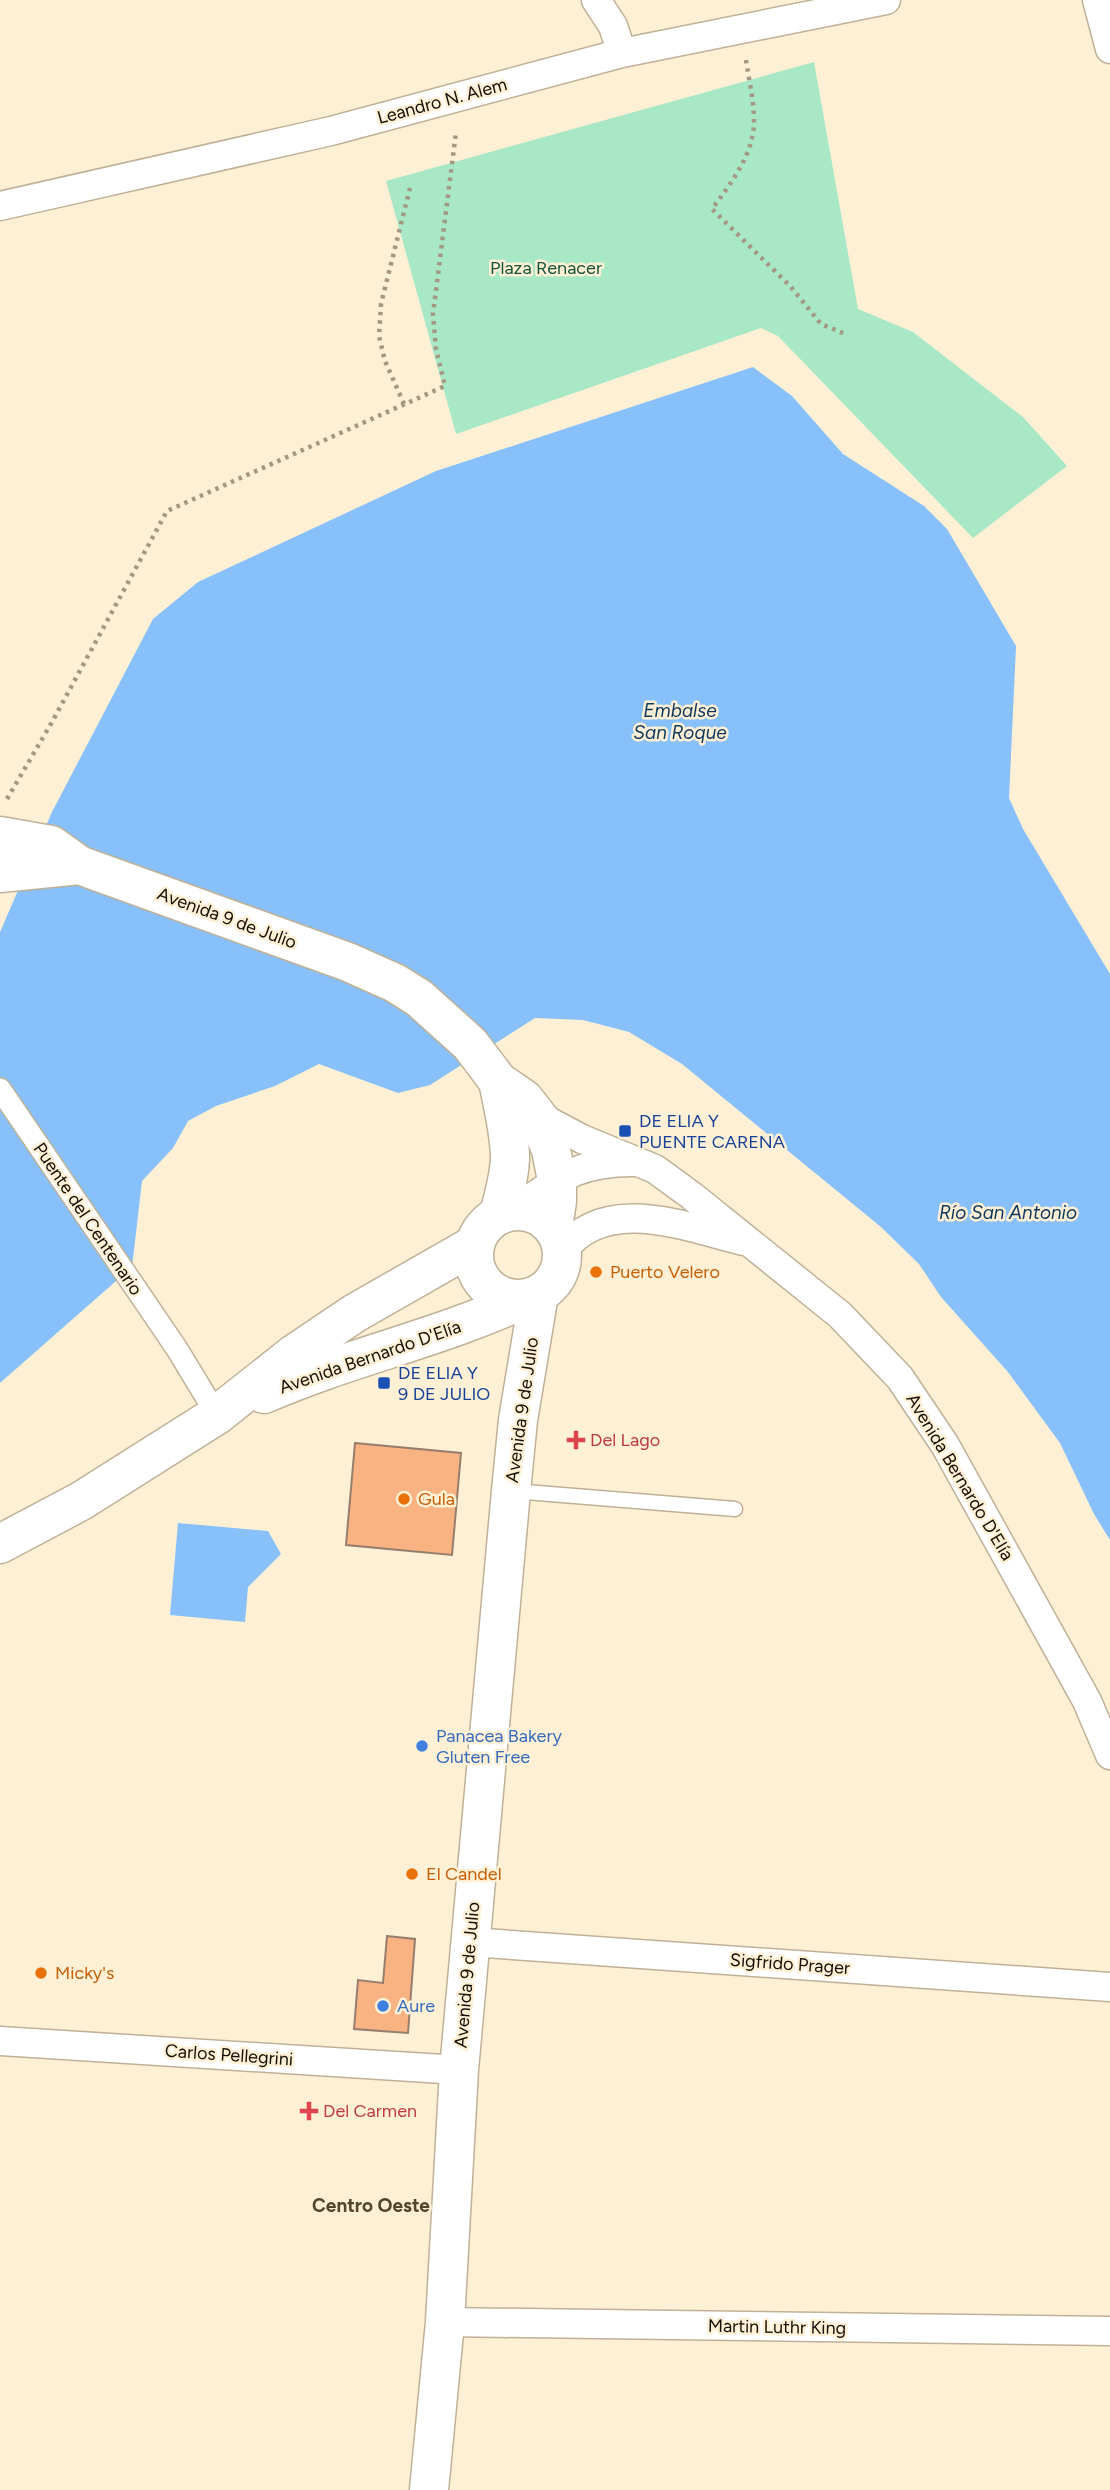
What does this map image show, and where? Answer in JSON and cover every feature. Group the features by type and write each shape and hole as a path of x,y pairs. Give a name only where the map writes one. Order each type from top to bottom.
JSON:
{"main road":[{"name":"Avenida 9 de Julio","path":"2,821 65,855 348,962 419,998 444,1018 538,1117 551,1150 557,1180 558,1240"},
{"path":"0,873 65,855"},
{"path":"506,1212 511,1090"},
{"path":"506,1212 533,1213 545,1220 558,1240 561,1264 557,1276 550,1286 532,1297 510,1299 496,1294 485,1285 477,1273 473,1259 479,1232 488,1222 506,1212"},
{"name":"Avenida Bernardo D'Elía","path":"0,1544 81,1501 217,1415 294,1354 355,1313 474,1245"},
{"name":"Avenida 9 de Julio","path":"429,2490 445,2322 459,2070 470,1941 511,1491 532,1297"},
{"name":"Avenida Bernardo D'Elía","path":"217,1415 311,1374 456,1327 532,1297"}],"street":[{"path":"596,0 613,26 622,53"},
{"name":"Leandro N. Alem","path":"0,206 331,131 622,53 886,0"},
{"path":"1097,0 1110,49"},
{"name":"Puente del Centenario","path":"0,1089 177,1349 217,1415"},
{"name":"Avenida Bernardo D'Elía","path":"511,1090 550,1122 573,1135 641,1163 692,1196 840,1315 900,1378 958,1469 1087,1701 1110,1755"},
{"path":"506,1212 584,1166 617,1162 641,1163"},
{"name":"Avenida Bernardo D'Elía","path":"558,1240 594,1225 633,1218 659,1220 753,1244"},
{"name":"Sigfrido Prager","path":"470,1941 1110,1987"},
{"name":"Carlos Pellegrini","path":"0,2041 459,2070"},
{"name":"Martin Luthr King","path":"445,2322 1110,2331"}],"lane":[{"path":"511,1491 736,1509"}],"path":[{"path":"743,30 754,120 752,141 735,178 712,209 792,287 821,324 845,334"},
{"path":"2,821 52,722 167,511 445,386 436,349 433,314 456,134 449,100"},
{"path":"404,404 385,361 379,336 381,304 410,188"}],"green space":[{"name":"Plaza Renacer","path":"814,62 858,309 913,332 1023,417 1067,466 973,538 778,336 761,328 456,434 386,181"}],"water":[{"name":"Embalse San Roque","path":"753,367 792,396 843,454 924,506 947,529 1016,646 1009,798 1023,829 1110,974 1110,1540 1094,1514 1060,1443 1008,1372 941,1297 919,1264 881,1227 682,1064 629,1032 583,1020 535,1018 430,1085 398,1093 319,1064 275,1086 216,1106 188,1121 173,1148 142,1181 132,1267 0,1383 0,932 52,812 153,619 198,582 436,471"},
{"path":"178,1523 268,1531 281,1554 248,1587 245,1622 170,1615"}],"building":[{"name":"Gula","path":"355,1443 461,1453 452,1555 346,1545"},
{"name":"Aure","path":"387,1936 415,1939 408,2033 354,2029 358,1980 383,1983"}],"place":[{"name":"DE ELIA Y PUENTE CARENA","path":"625,1131"},
{"name":"Puerto Velero","path":"596,1272"},
{"name":"DE ELIA Y 9 DE JULIO","path":"384,1383"},
{"name":"Del Lago","path":"576,1440"},
{"name":"Gula","path":"404,1499"},
{"name":"Panacea Bakery Gluten Free","path":"422,1746"},
{"name":"El Candel","path":"412,1874"},
{"name":"Micky's","path":"41,1973"},
{"name":"Aure","path":"383,2006"},
{"name":"Del Carmen","path":"309,2111"}],"district":[{"name":"Centro Oeste","path":"371,2205"}],"water label":[{"name":"Río San Antonio","path":"1008,1212"}]}
